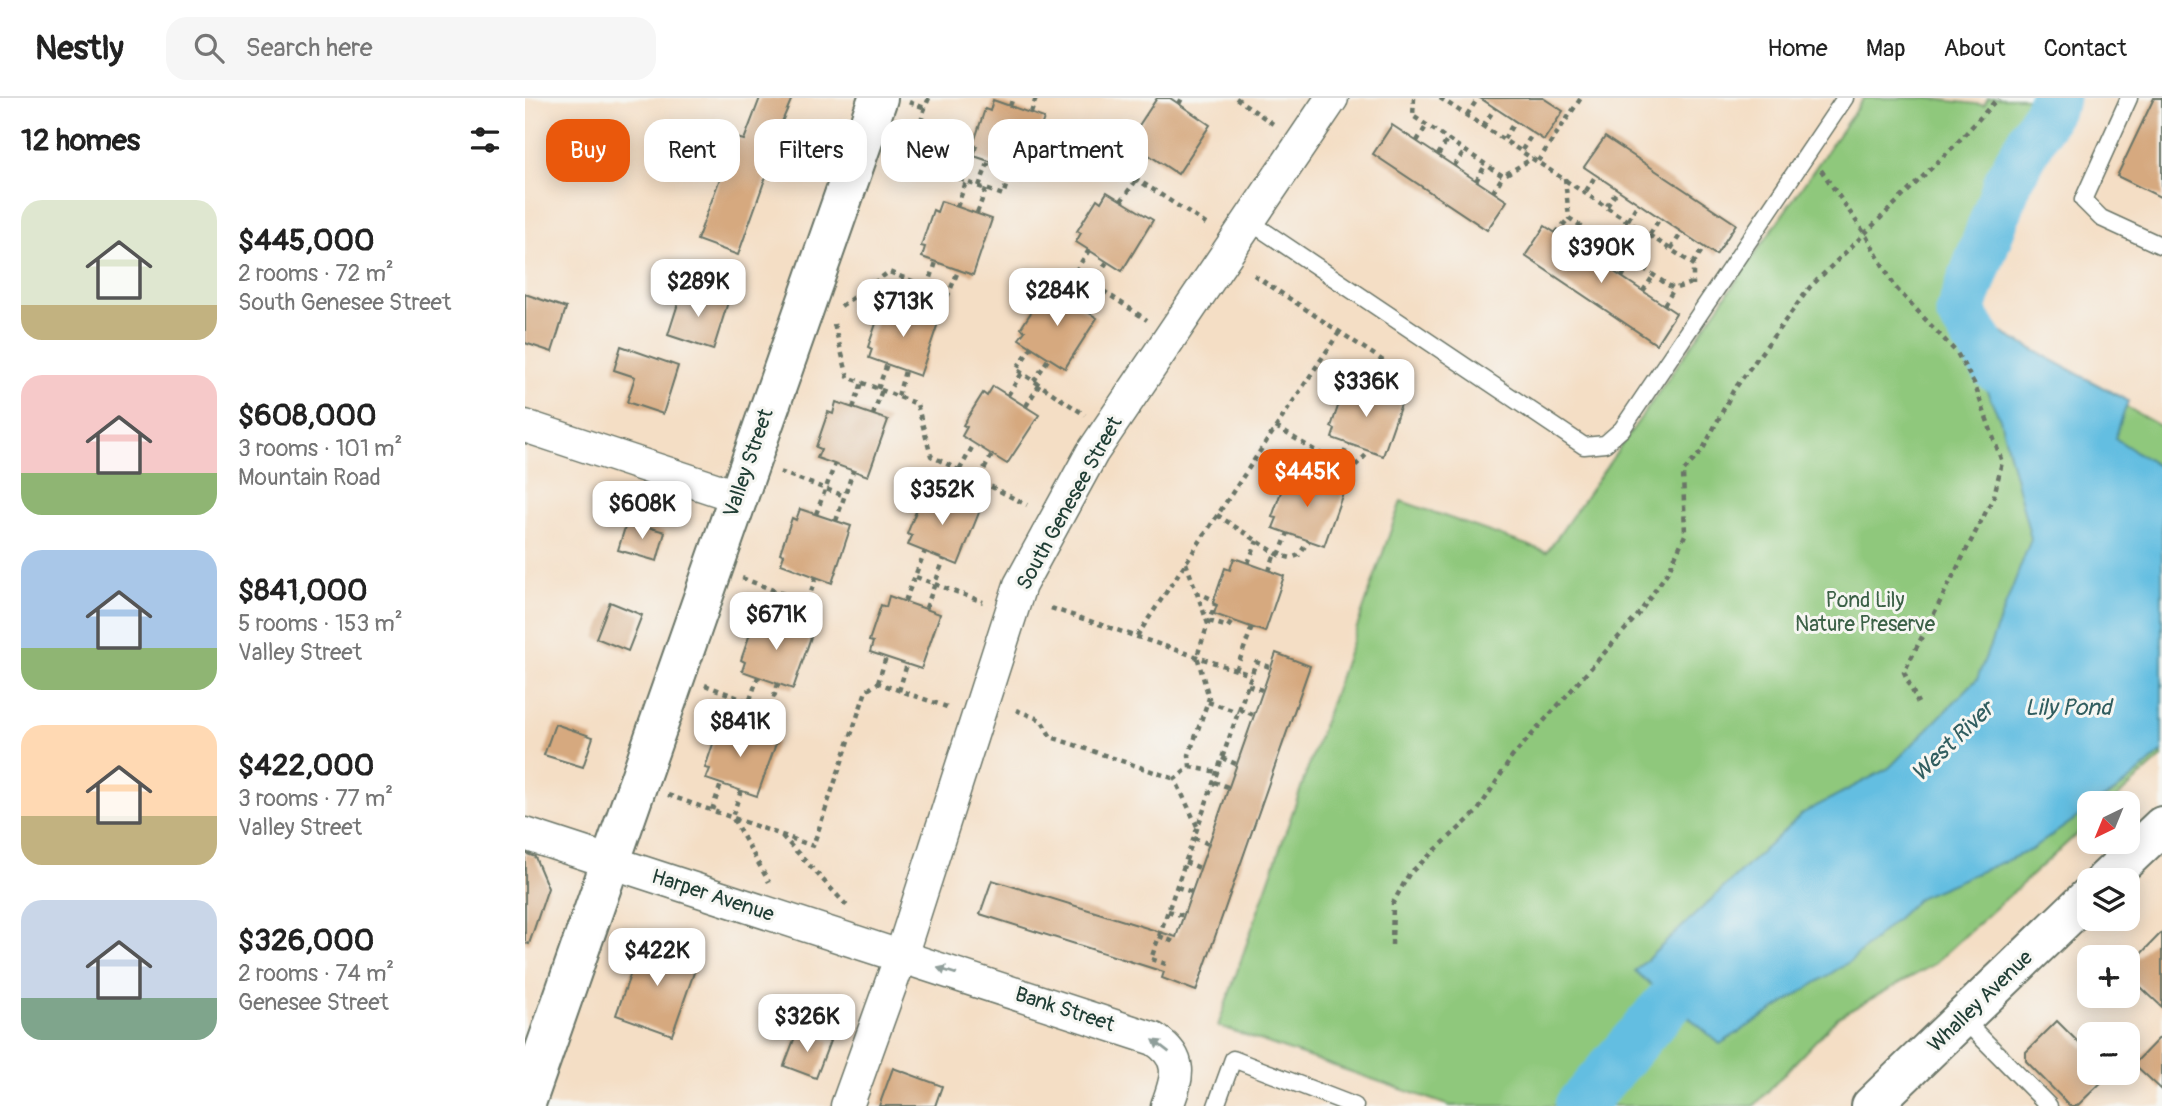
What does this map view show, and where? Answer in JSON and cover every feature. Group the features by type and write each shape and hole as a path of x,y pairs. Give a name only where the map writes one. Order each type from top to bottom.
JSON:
{"street":[{"name":"South Genesee Street","path":"848,1106 901,956 1020,585 1092,453 1332,98"},
{"name":"Valley Street","path":"525,1106 736,496 892,99"},
{"path":"525,426 736,496"},
{"path":"2118,868 2162,826"},
{"name":"Harper Avenue","path":"525,834 901,956"},
{"name":"Whalley Avenue","path":"1871,1106 2077,908"},
{"name":"Bank Street","path":"901,956 1154,1039 1169,1048 1176,1065 1175,1084 1167,1106"}],"lane":[{"path":"1249,221 1584,446 1605,444 1622,429 1845,98"},
{"path":"2129,98 2083,200 2101,218 2162,246"},
{"path":"1962,1018 2049,1106"},
{"path":"1216,1106 1233,1059 1355,1106"}],"path":[{"path":"924,119 929,98"},
{"path":"1010,106 1013,98"},
{"path":"1031,113 1036,98"},
{"path":"1179,104 1182,98"},
{"path":"1235,98 1276,125"},
{"path":"1414,98 1413,116 1503,176"},
{"path":"1440,98 1565,177 1693,264"},
{"path":"1467,115 1478,98"},
{"path":"1493,191 1503,176 1536,159 1581,98"},
{"path":"1392,945 1393,903 1409,874 1477,812 1512,757 1638,615 1669,570 1685,535 1683,472 1702,451 1733,391 1810,287 1998,98"},
{"path":"892,99 925,108"},
{"path":"1483,126 1495,108"},
{"path":"1504,139 1515,121"},
{"path":"1417,141 1427,125"},
{"path":"1522,150 1533,133"},
{"path":"1438,155 1448,139"},
{"path":"1454,166 1465,151"},
{"path":"1809,153 1865,233 1895,287 1957,354 1974,383 2003,462 1994,496 1904,672 1918,704"},
{"path":"979,186 988,164"},
{"path":"1476,181 1486,164"},
{"path":"1585,191 1596,174"},
{"path":"1556,233 1569,218 1565,177"},
{"path":"957,206 966,182"},
{"path":"969,182 1003,195 1008,182"},
{"path":"1121,201 1135,182"},
{"path":"1142,182 1209,226"},
{"path":"977,214 986,189"},
{"path":"1607,206 1618,190"},
{"path":"1628,220 1638,203"},
{"path":"1569,218 1674,289"},
{"path":"1650,234 1660,218"},
{"path":"1579,248 1589,232"},
{"path":"1671,249 1682,232"},
{"path":"1600,262 1611,246"},
{"path":"1691,283 1693,264 1704,247"},
{"path":"1089,250 1075,272 1147,321"},
{"path":"1622,277 1632,260"},
{"path":"928,287 936,262"},
{"path":"1083,310 1107,262"},
{"path":"959,270 948,295 889,272 831,313 848,377 917,404 931,456 1027,505"},
{"path":"1065,298 1080,275"},
{"path":"1254,275 1397,370 1387,396"},
{"path":"1643,291 1654,275"},
{"path":"905,308 914,282"},
{"path":"1691,283 1711,298"},
{"path":"1664,305 1674,289 1691,283"},
{"path":"926,315 935,290"},
{"path":"1137,636 1340,331"},
{"path":"1032,347 1016,369 1085,416"},
{"path":"1034,381 1049,358"},
{"path":"873,415 887,364"},
{"path":"898,397 905,371"},
{"path":"1007,395 1022,373"},
{"path":"853,408 862,382"},
{"path":"1026,406 1040,384"},
{"path":"1276,427 1338,464 1354,467 1369,452"},
{"path":"945,496 974,444"},
{"path":"1328,484 1348,444"},
{"path":"1307,477 1317,451"},
{"path":"965,504 992,455"},
{"path":"816,514 835,464"},
{"path":"775,471 845,496"},
{"path":"836,521 853,471"},
{"path":"1217,515 1277,554 1295,557 1309,540"},
{"path":"1269,571 1287,533"},
{"path":"1248,564 1257,541"},
{"path":"905,601 925,551"},
{"path":"926,608 944,559"},
{"path":"1185,563 1209,623"},
{"path":"738,576 807,603"},
{"path":"798,629 816,577"},
{"path":"916,577 983,603"},
{"path":"1190,767 1189,755 1208,702 1197,656 1215,602 1196,592"},
{"path":"779,622 788,596"},
{"path":"1051,608 1251,675"},
{"path":"1209,623 1229,627 1233,621"},
{"path":"1236,670 1252,627"},
{"path":"662,793 813,846 860,706 866,691 878,683 886,657"},
{"path":"1166,964 1151,959 1221,758 1256,662 1270,667"},
{"path":"899,691 908,664"},
{"path":"740,728 758,677"},
{"path":"701,683 770,710"},
{"path":"878,683 947,707"},
{"path":"762,736 778,684"},
{"path":"1248,685 1262,690"},
{"path":"1208,702 1254,715"},
{"path":"1016,710 1041,720 1051,737 1175,779 1198,827"},
{"path":"1221,758 1236,764"},
{"path":"1175,779 1190,767 1217,772"},
{"path":"1214,782 1228,788"},
{"path":"712,810 721,784"},
{"path":"741,791 732,817 773,889"},
{"path":"780,834 856,914"},
{"path":"1194,838 1209,844"},
{"path":"1185,862 1201,868"},
{"path":"1177,887 1192,892"},
{"path":"1168,911 1184,916"},
{"path":"1159,936 1174,942"}],"green space":[{"name":"Pond Lily Nature Preserve","path":"1864,98 1925,98 1984,105 1988,98 2070,98 1943,303 2162,427 2162,757 2124,791 2077,791 2077,834 1933,965 1838,1017 1754,1106 1450,1106 1218,1026 1401,501 1547,552"}],"water":[{"name":"Lily Pond","path":"1945,302 2128,401 2115,438 2162,469 2162,752 2116,791 2077,791 2077,817 2031,850 1920,897 1852,960 1720,1044 1635,971 1803,813 1889,768 1977,679 2031,539 2000,419"}],"building":[{"path":"760,98 792,98 783,119 754,119 754,182 764,182 738,255 697,240 719,182 740,182 740,139 744,140"},
{"path":"1157,98 1170,98 1210,125 1178,174 1148,154 1148,119 1143,119"},
{"path":"1480,98 1543,98 1563,111 1544,140"},
{"path":"2154,98 2162,98 2162,198 2117,176"},
{"path":"993,100 1044,118 988,119 988,161 974,156 977,146 974,142 985,109 990,111"},
{"path":"1392,125 1507,201 1487,230 1373,154"},
{"path":"1605,137 1736,224 1716,255 1584,167"},
{"path":"1107,192 1153,220 1122,271 1076,242 1081,233 1077,231 1097,199 1101,202"},
{"path":"941,201 992,219 973,275 922,257 925,247 921,246 933,210 937,212"},
{"path":"1545,226 1676,313 1656,344 1525,256"},
{"path":"683,288 728,302 713,350 668,335"},
{"path":"1051,289 1097,318 1065,368 1019,339 1025,331 1021,328 1041,297 1045,299"},
{"path":"525,294 566,308 552,352 525,343"},
{"path":"888,302 939,320 920,376 869,358 872,349 868,347 880,312 884,313"},
{"path":"621,346 678,366 663,414 627,402 635,377 614,370"},
{"path":"1351,383 1402,401 1383,456 1332,438 1335,429 1331,427 1343,392 1347,394"},
{"path":"993,386 1039,415 1007,464 962,436 967,427 963,425 983,393 987,396"},
{"path":"836,402 888,420 868,476 817,458 821,449 816,447 828,412 833,414"},
{"path":"1293,472 1344,490 1324,546 1273,528 1277,518 1272,517 1285,481 1289,483"},
{"path":"930,490 980,510 958,565 908,545 912,536 907,534 921,499 925,501"},
{"path":"800,509 851,526 832,583 781,564 784,555 780,553 792,518 796,520"},
{"path":"627,521 665,532 657,561 618,550"},
{"path":"1234,558 1284,576 1265,632 1214,614 1217,605 1213,603 1225,568 1230,570"},
{"path":"889,596 940,614 921,669 870,652 873,642 869,641 881,605 886,607"},
{"path":"610,602 642,615 628,651 596,638"},
{"path":"761,616 812,634 793,689 742,671 745,662 741,660 753,625 757,627"},
{"path":"1276,653 1310,666 1196,991 1162,978 1164,972 980,914 992,880 1176,937"},
{"path":"726,723 777,741 757,796 706,779 710,769 705,768 717,732 722,734"},
{"path":"555,724 593,737 583,767 544,755"},
{"path":"525,853 535,857 548,888 529,944 525,943"},
{"path":"2162,932 2162,1007 2140,986 2140,955"},
{"path":"642,941 698,961 672,1035 616,1015"},
{"path":"2057,1021 2077,1041 2077,1085 2099,1085 2077,1106 2070,1106 2026,1061 2026,1052"},
{"path":"798,1029 830,1041 816,1078 784,1066"},
{"path":"2162,1035 2162,1090 2140,1070 2140,1058"},
{"path":"893,1068 942,1086 935,1106 879,1106"}],"waterway":[{"name":"West River","path":"1996,368 1960,312 2009,179 2055,98"},
{"name":"West River","path":"1579,1106 1676,994 1718,956"}]}
